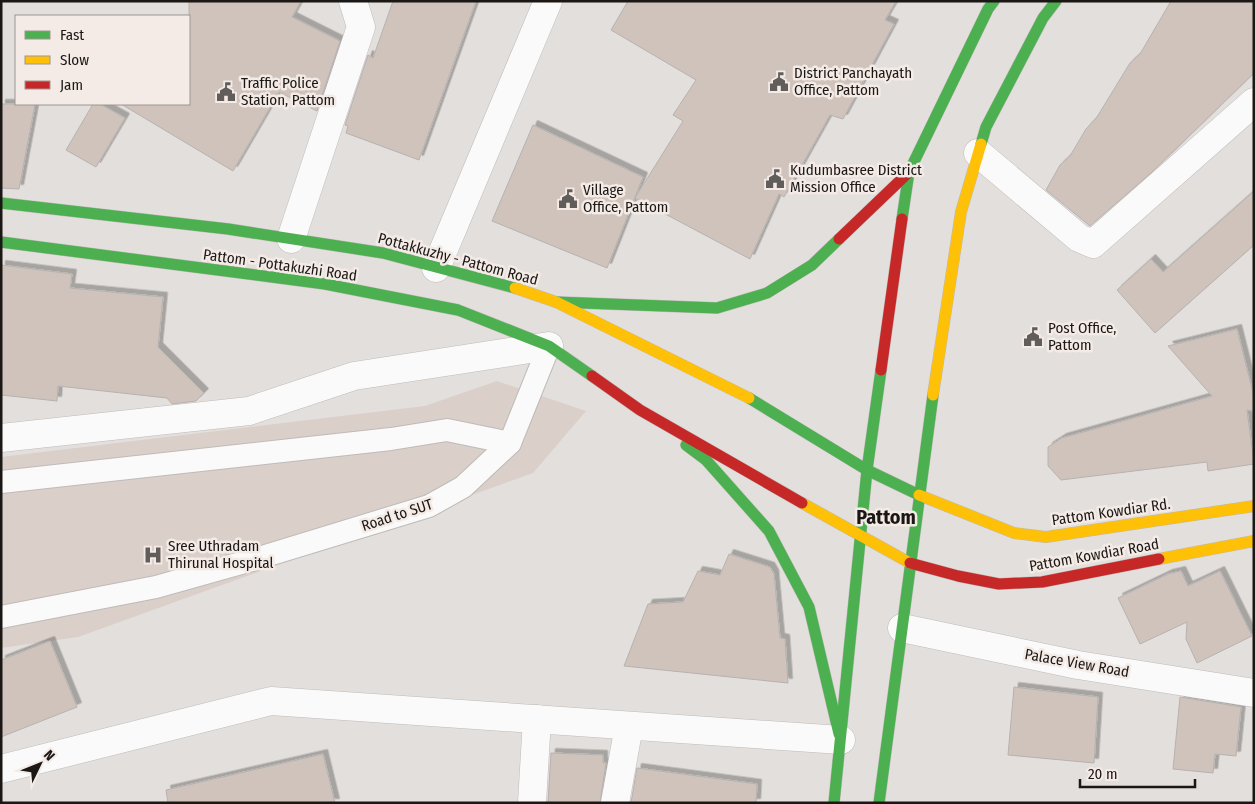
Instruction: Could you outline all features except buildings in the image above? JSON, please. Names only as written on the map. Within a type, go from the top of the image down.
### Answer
[{"type":"main road","points":[[834,803],[867,470],[909,172],[988,9],[994,1]]},
{"type":"main road","points":[[879,803],[918,495],[961,212],[986,127],[1043,18],[1056,1]]},
{"type":"main road","points":[[556,302],[717,308],[767,293],[812,265],[909,172]]},
{"type":"main road","name":"Pottakkuzhy - Pattom Road","points":[[1,203],[228,229],[384,253],[521,290],[556,302],[743,394],[867,470]]},
{"type":"main road","name":"Pattom - Pottakuzhi Road","points":[[1,242],[325,284],[458,310],[548,346],[640,410]]},
{"type":"main road","points":[[640,410],[706,460],[769,531],[809,607],[841,740]]},
{"type":"main road","name":"Pattom Kowdiar Road","points":[[640,410],[861,537],[910,563],[958,576],[999,584],[1042,582],[1254,540]]},
{"type":"main road","points":[[867,470],[918,495]]},
{"type":"main road","name":"Pattom Kowdiar Rd.","points":[[918,495],[1014,533],[1046,536],[1254,506]]},
{"type":"street","points":[[291,239],[361,27],[353,1]]},
{"type":"street","points":[[436,268],[548,1]]},
{"type":"street","points":[[978,153],[1079,238],[1093,244],[1254,102]]},
{"type":"street","points":[[1,438],[250,411],[354,376],[548,346]]},
{"type":"street","name":"Palace View Road","points":[[902,628],[1078,665],[1254,693]]},
{"type":"street","points":[[1,769],[271,701],[841,740]]},
{"type":"street","points":[[532,803],[537,719]]},
{"type":"street","points":[[615,803],[628,726]]},
{"type":"lane","points":[[1,482],[391,439],[447,430],[510,443],[548,346]]},
{"type":"lane","name":"Road to SUT","points":[[1,617],[156,587],[429,506],[464,488],[510,443]]},
{"type":"shaded area","name":"Sree Uthradam Thirunal Hospital","points":[[497,381],[586,411],[533,473],[78,637],[1,648],[1,457],[425,406]]},
{"type":"traffic: fast","points":[[902,219],[909,172],[988,9],[994,1]]},
{"type":"traffic: fast","points":[[981,144],[986,127],[1043,18],[1056,1]]},
{"type":"traffic: fast","points":[[1,203],[228,229],[383,253],[515,288]]},
{"type":"traffic: fast","points":[[556,302],[717,308],[767,293],[812,265],[839,239]]},
{"type":"traffic: fast","points":[[1,242],[325,284],[458,310],[549,346],[592,376]]},
{"type":"traffic: fast","points":[[834,803],[867,470],[881,370]]},
{"type":"traffic: fast","points":[[879,803],[933,395]]},
{"type":"traffic: fast","points":[[749,398],[867,470],[919,495]]},
{"type":"traffic: fast","points":[[686,445],[706,460],[769,531],[809,607],[839,734]]},
{"type":"traffic: slow","points":[[933,395],[961,212],[981,144]]},
{"type":"traffic: slow","points":[[515,288],[556,302],[749,398]]},
{"type":"traffic: slow","points":[[919,495],[1014,533],[1046,537],[1254,506]]},
{"type":"traffic: slow","points":[[802,503],[910,563]]},
{"type":"traffic: slow","points":[[1159,559],[1254,541]]},
{"type":"traffic: jam","points":[[839,239],[909,172]]},
{"type":"traffic: jam","points":[[881,370],[902,219]]},
{"type":"traffic: jam","points":[[592,376],[640,410],[802,503]]},
{"type":"traffic: jam","points":[[910,563],[958,576],[999,584],[1042,582],[1159,559]]},
{"type":"place","name":"District Panchayath Office, Pattom","points":[[779,82]]},
{"type":"place","name":"Traffic Police Station, Pattom","points":[[226,92]]},
{"type":"place","name":"Kudumbasree District Mission Office","points":[[775,179]]},
{"type":"place","name":"Village Office, Pattom","points":[[568,199]]},
{"type":"place","name":"Post Office, Pattom","points":[[1033,337]]},
{"type":"place","name":"Sree Uthradam Thirunal Hospital","points":[[153,555]]},
{"type":"district","name":"Pattom","points":[[886,517]]}]
